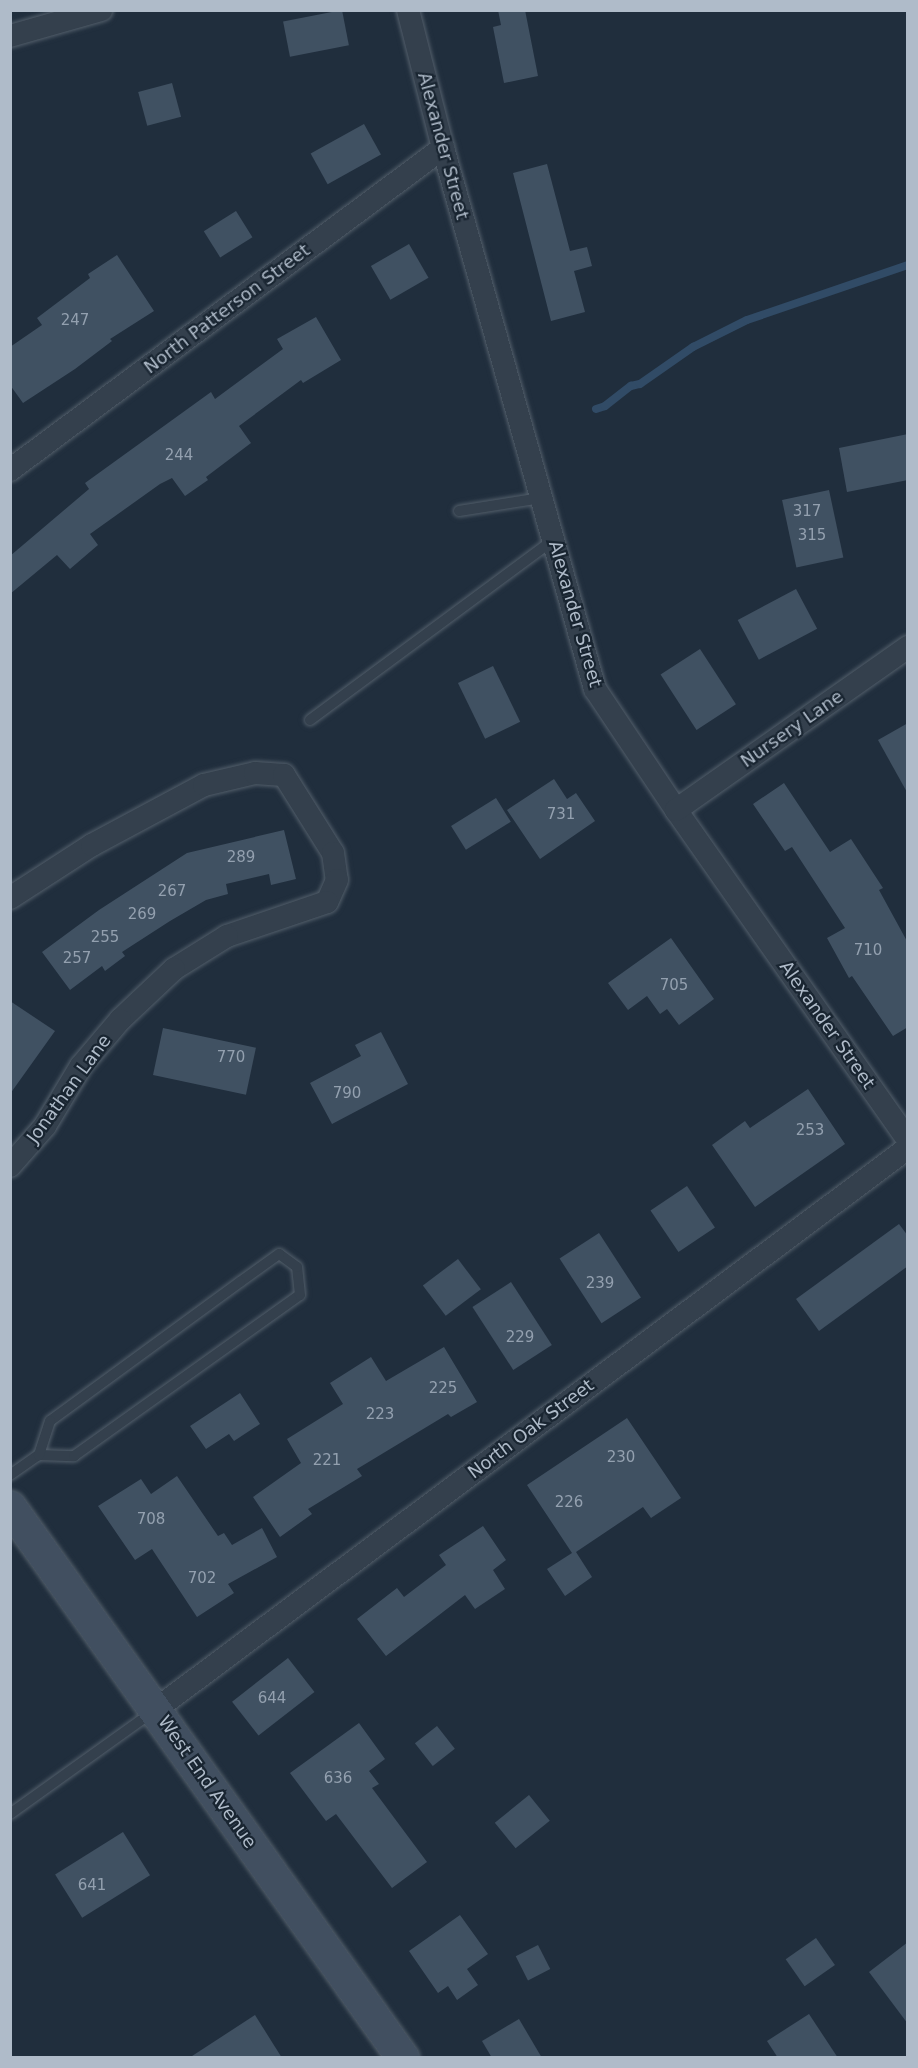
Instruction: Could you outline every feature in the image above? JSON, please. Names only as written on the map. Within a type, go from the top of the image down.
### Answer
[{"type":"main road","name":"West End Avenue","points":[[10,1507],[403,2058]]},
{"type":"street","points":[[10,36],[101,10]]},
{"type":"street","name":"Alexander Street","points":[[408,10],[443,148],[595,689],[676,810],[908,1140]]},
{"type":"street","name":"North Patterson Street","points":[[10,470],[443,148]]},
{"type":"street","name":"Nursery Lane","points":[[676,810],[908,647]]},
{"type":"street","name":"Jonathan Lane","points":[[10,898],[92,845],[204,785],[255,772],[284,775],[333,853],[337,880],[327,902],[227,936],[174,969],[120,1020],[81,1066],[45,1126],[10,1166]]},
{"type":"street","name":"North Oak Street","points":[[155,1710],[908,1148]]},
{"type":"lane","points":[[459,511],[541,498]]},
{"type":"lane","points":[[310,720],[553,540]]},
{"type":"lane","points":[[10,1474],[39,1455],[74,1456],[300,1295],[297,1267],[279,1254],[240,1282],[50,1421],[39,1455]]},
{"type":"lane","points":[[10,1814],[155,1710]]},
{"type":"building","points":[[342,10],[349,45],[290,57],[283,21]]},
{"type":"building","points":[[498,10],[525,10],[538,76],[504,83],[493,27],[501,25]]},
{"type":"building","points":[[172,83],[181,117],[147,126],[138,92]]},
{"type":"building","points":[[364,124],[381,155],[328,184],[311,154]]},
{"type":"building","points":[[547,164],[570,251],[587,247],[592,266],[574,271],[585,312],[551,321],[513,173]]},
{"type":"building","points":[[236,211],[252,237],[220,257],[204,231]]},
{"type":"building","points":[[409,244],[428,278],[390,300],[371,266]]},
{"type":"building","points":[[117,255],[154,311],[110,339],[112,341],[75,369],[23,403],[10,385],[10,347],[42,325],[37,318],[90,278],[88,274]]},
{"type":"building","points":[[316,317],[341,360],[303,383],[301,380],[239,426],[251,443],[206,477],[208,480],[185,496],[172,478],[160,484],[90,534],[98,545],[70,569],[57,555],[10,594],[10,556],[89,489],[85,483],[211,392],[215,399],[283,349],[277,339]]},
{"type":"building","points":[[908,434],[908,480],[847,492],[839,448]]},
{"type":"building","points":[[829,490],[843,557],[796,567],[782,500]]},
{"type":"building","points":[[796,589],[817,629],[759,660],[738,620]]},
{"type":"building","points":[[700,649],[736,704],[697,730],[661,675]]},
{"type":"building","points":[[493,666],[520,722],[485,739],[458,683]]},
{"type":"building","points":[[908,723],[908,794],[878,740]]},
{"type":"building","points":[[554,779],[567,799],[576,793],[595,821],[540,859],[507,810]]},
{"type":"building","points":[[784,783],[830,852],[851,839],[883,888],[879,890],[908,943],[908,1027],[893,1036],[852,976],[849,978],[827,938],[845,928],[792,847],[785,851],[753,804]]},
{"type":"building","points":[[496,798],[511,822],[466,850],[451,826]]},
{"type":"building","points":[[284,830],[296,879],[271,885],[269,874],[226,884],[228,894],[206,900],[170,921],[122,952],[125,956],[105,971],[102,966],[70,990],[42,952],[99,910],[187,853]]},
{"type":"building","points":[[671,938],[714,999],[679,1025],[667,1009],[660,1014],[647,996],[628,1010],[608,983]]},
{"type":"building","points":[[10,1001],[55,1031],[10,1094]]},
{"type":"building","points":[[163,1028],[256,1048],[246,1095],[153,1075]]},
{"type":"building","points":[[381,1032],[408,1084],[332,1124],[310,1083],[361,1056],[355,1045]]},
{"type":"building","points":[[808,1089],[845,1144],[755,1207],[712,1145],[745,1121],[750,1128]]},
{"type":"building","points":[[687,1186],[715,1227],[678,1252],[651,1211]]},
{"type":"building","points":[[899,1224],[908,1236],[908,1266],[819,1331],[796,1299]]},
{"type":"building","points":[[599,1233],[641,1298],[602,1323],[560,1259]]},
{"type":"building","points":[[458,1259],[481,1289],[446,1316],[423,1285]]},
{"type":"building","points":[[511,1282],[552,1345],[513,1370],[472,1307]]},
{"type":"building","points":[[444,1347],[477,1402],[451,1417],[448,1414],[357,1469],[362,1476],[308,1509],[312,1514],[280,1537],[253,1497],[301,1463],[287,1439],[343,1404],[330,1383],[371,1357],[386,1381]]},
{"type":"building","points":[[240,1393],[260,1424],[234,1441],[229,1434],[206,1449],[190,1426]]},
{"type":"building","points":[[627,1418],[681,1498],[651,1518],[643,1507],[576,1552],[592,1577],[565,1596],[547,1569],[572,1553],[527,1485]]},
{"type":"building","points":[[177,1476],[218,1536],[224,1533],[232,1545],[262,1528],[277,1557],[228,1584],[234,1593],[197,1617],[152,1549],[135,1560],[98,1506],[141,1479],[151,1494]]},
{"type":"building","points":[[483,1526],[506,1560],[493,1570],[505,1589],[475,1609],[465,1595],[386,1656],[357,1619],[397,1588],[404,1597],[446,1565],[439,1555]]},
{"type":"building","points":[[288,1658],[314,1692],[259,1736],[232,1702]]},
{"type":"building","points":[[359,1723],[385,1759],[369,1771],[379,1784],[372,1788],[427,1862],[392,1888],[336,1814],[326,1821],[290,1773]]},
{"type":"building","points":[[437,1726],[455,1749],[433,1766],[415,1743]]},
{"type":"building","points":[[529,1795],[550,1821],[516,1848],[495,1823]]},
{"type":"building","points":[[123,1832],[150,1875],[82,1918],[55,1874]]},
{"type":"building","points":[[460,1915],[488,1954],[467,1969],[478,1985],[457,2000],[448,1986],[438,1993],[409,1951]]},
{"type":"building","points":[[816,1938],[835,1965],[805,1986],[786,1959]]},
{"type":"building","points":[[908,1942],[908,2024],[869,1972]]},
{"type":"building","points":[[538,1945],[550,1969],[528,1980],[516,1956]]},
{"type":"building","points":[[809,2014],[838,2058],[778,2058],[767,2041]]},
{"type":"building","points":[[255,2015],[282,2058],[189,2058]]},
{"type":"building","points":[[519,2019],[542,2058],[492,2058],[482,2041]]},
{"type":"waterway","points":[[596,409],[605,406],[631,386],[640,384],[693,347],[747,320],[908,265]]}]
